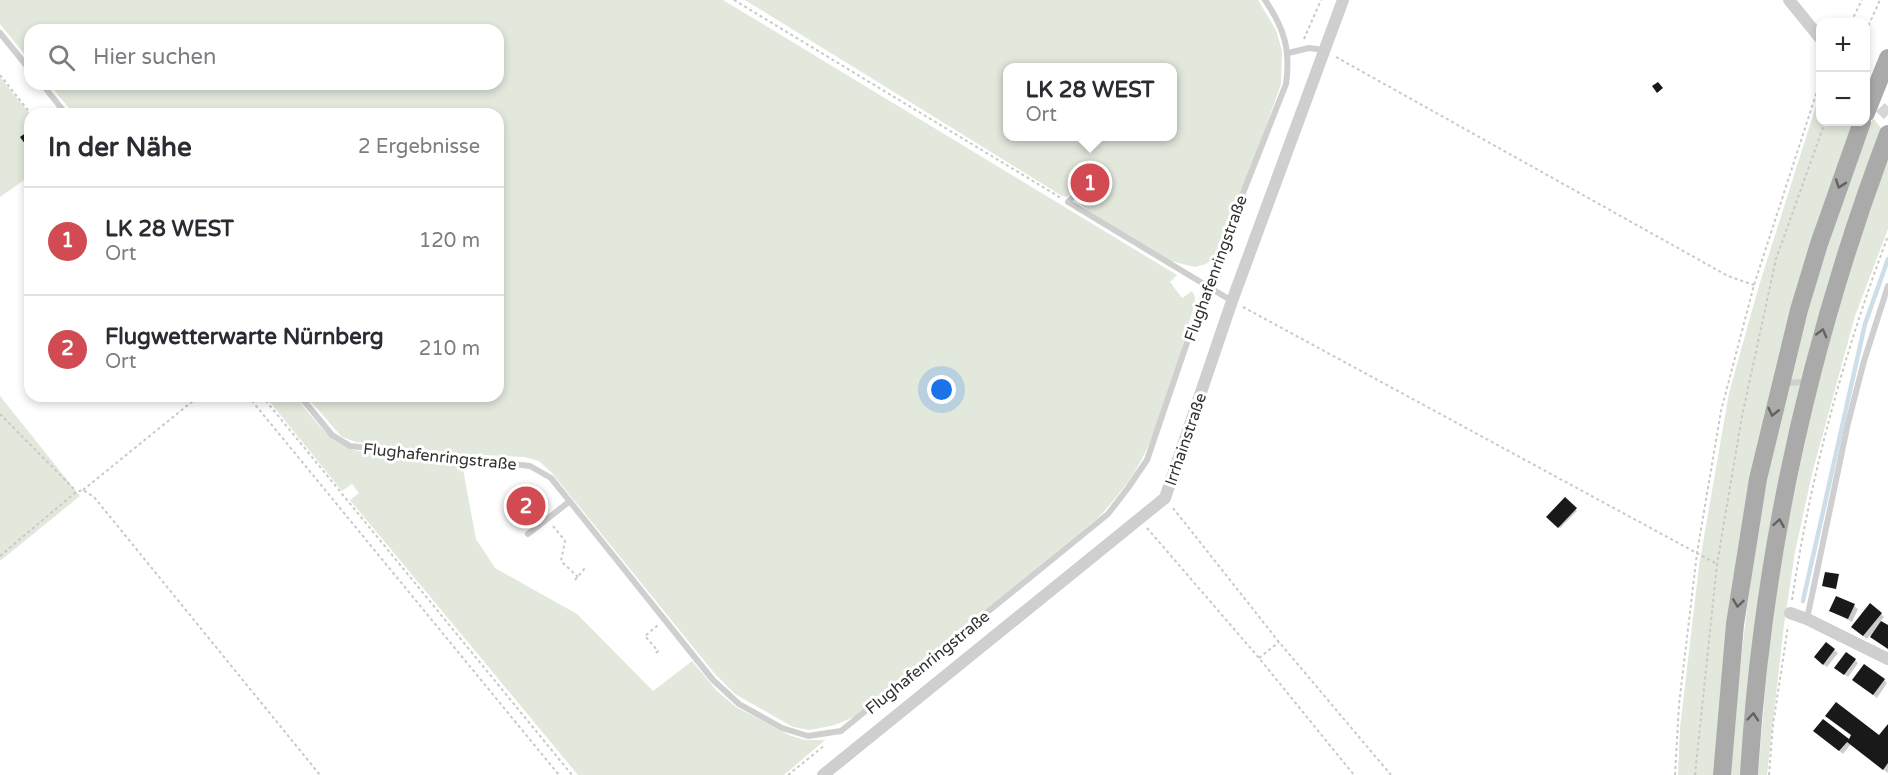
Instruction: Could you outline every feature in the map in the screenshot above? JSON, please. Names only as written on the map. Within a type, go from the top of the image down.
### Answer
[{"type":"main road","points":[[1870,101],[1887,60]]},
{"type":"main road","points":[[1722,775],[1735,624],[1758,478],[1799,310],[1819,244],[1860,126]]},
{"type":"main road","points":[[1749,775],[1760,648],[1790,463],[1831,300],[1888,134]]},
{"type":"street","name":"Irrhainstraße","points":[[823,775],[1165,498],[1232,301],[1342,0]]},
{"type":"street","points":[[1789,0],[1816,32]]},
{"type":"street","points":[[1790,613],[1888,659]]},
{"type":"lane","name":"Flughafenringstraße","points":[[305,402],[332,435],[350,446],[530,466],[551,478],[713,680],[739,704],[782,728],[808,736],[841,731],[1108,514],[1147,460],[1206,287],[1287,84],[1288,53],[1284,34],[1265,0]]},
{"type":"lane","points":[[0,33],[24,62]]},
{"type":"lane","points":[[1288,53],[1309,48],[1324,51]]},
{"type":"lane","points":[[47,90],[61,108]]},
{"type":"lane","points":[[1084,176],[1080,180],[1082,187],[1068,202],[1232,301]]},
{"type":"lane","points":[[1807,619],[1848,423],[1864,361],[1888,286]]},
{"type":"lane","points":[[1788,383],[1802,382]]},
{"type":"lane","points":[[528,534],[570,501]]},
{"type":"path","points":[[734,0],[1068,202]]},
{"type":"path","points":[[1299,51],[1321,0]]},
{"type":"path","points":[[1853,18],[1862,0]]},
{"type":"path","points":[[1870,22],[1880,0]]},
{"type":"path","points":[[1324,51],[1728,276],[1754,285]]},
{"type":"path","points":[[0,75],[26,108]]},
{"type":"path","points":[[1675,775],[1679,705],[1697,553],[1721,411],[1754,285],[1816,97]]},
{"type":"path","points":[[1695,775],[1718,564],[1742,416],[1776,258],[1824,126]]},
{"type":"path","points":[[1769,775],[1773,725],[1802,529],[1817,462],[1858,317],[1888,236]]},
{"type":"path","points":[[1232,301],[1718,564]]},
{"type":"path","points":[[0,556],[76,492],[83,490],[192,402]]},
{"type":"path","points":[[253,402],[559,775]]},
{"type":"path","points":[[267,402],[572,775]]},
{"type":"path","points":[[0,414],[76,492]]},
{"type":"path","points":[[83,490],[94,497],[320,775]]},
{"type":"path","points":[[1165,498],[1279,642],[1391,775]]},
{"type":"path","points":[[547,519],[565,541],[561,561],[578,577]]},
{"type":"path","points":[[1139,519],[1259,658],[1354,775]]},
{"type":"path","points":[[575,580],[585,568]]},
{"type":"path","points":[[656,653],[658,651],[645,636],[664,620]]},
{"type":"path","points":[[1259,658],[1279,642]]},
{"type":"path","points":[[788,775],[841,731]]},
{"type":"shaded area","points":[[0,0],[723,0],[1177,275],[1170,282],[1182,298],[1192,291],[1195,302],[1154,433],[1134,473],[1099,517],[856,716],[835,725],[810,730],[793,727],[735,694],[715,674],[552,473],[539,461],[524,457],[443,453],[356,442],[342,437],[311,402],[504,402],[504,108],[69,108],[54,90],[504,90],[504,24],[24,24],[24,54],[0,24]]},
{"type":"shaded area","points":[[745,0],[1258,0],[1276,30],[1282,51],[1281,84],[1237,208],[1214,257],[1206,264],[1195,267],[1170,261],[1088,211],[1076,200],[1086,187],[1090,189],[1095,185],[1084,172],[1075,181],[1078,185],[1067,197]]},
{"type":"shaded area","points":[[0,77],[25,108],[24,180],[0,197]]},
{"type":"shaded area","points":[[1816,106],[1816,126],[1853,127],[1802,275],[1714,775],[1678,775],[1680,728],[1699,566],[1729,393],[1758,289]]},
{"type":"shaded area","points":[[1873,118],[1882,129],[1834,268],[1742,775],[1730,775],[1748,603],[1772,452],[1809,307],[1839,212]]},
{"type":"shaded area","points":[[1888,159],[1888,229],[1855,316],[1812,474],[1795,552],[1784,625],[1767,775],[1758,775],[1770,633],[1786,533],[1817,383],[1854,254]]},
{"type":"shaded area","points":[[0,396],[80,496],[0,561]]},
{"type":"shaded area","points":[[270,402],[300,402],[330,436],[358,451],[462,464],[476,539],[495,568],[577,614],[653,691],[692,661],[717,691],[736,707],[791,736],[806,740],[825,740],[784,775],[578,775],[350,500],[359,493],[352,484],[342,491]]},
{"type":"building","points":[[1658,82],[1663,88],[1657,93],[1652,86]]},
{"type":"building","points":[[1091,178],[1095,185],[1090,189],[1085,182]]},
{"type":"building","points":[[530,489],[540,491],[544,500],[539,509],[528,510],[525,513],[530,519],[524,523],[506,501],[520,490],[523,494]]},
{"type":"building","points":[[1565,497],[1577,508],[1558,528],[1546,517]]},
{"type":"building","points":[[1825,572],[1839,574],[1836,589],[1822,586]]},
{"type":"building","points":[[1836,596],[1855,604],[1848,619],[1829,611]]},
{"type":"building","points":[[1870,603],[1882,613],[1863,636],[1851,627]]},
{"type":"building","points":[[1881,621],[1888,625],[1888,649],[1870,637]]},
{"type":"building","points":[[1826,642],[1835,649],[1823,665],[1814,657]]},
{"type":"building","points":[[1846,652],[1856,659],[1844,675],[1834,668]]},
{"type":"building","points":[[1864,664],[1885,679],[1873,695],[1852,680]]},
{"type":"building","points":[[1836,702],[1879,735],[1888,724],[1888,763],[1883,770],[1847,742],[1839,751],[1813,731],[1823,719],[1849,739],[1851,735],[1825,716]]},
{"type":"waterway","points":[[1803,601],[1865,324],[1888,259]]},
{"type":"tunnel","points":[[1870,96],[1888,115]]},
{"type":"place","name":"LK 28 WEST","points":[[1090,183]]},
{"type":"place","name":"Flugwetterwarte Nürnberg","points":[[526,506]]}]
